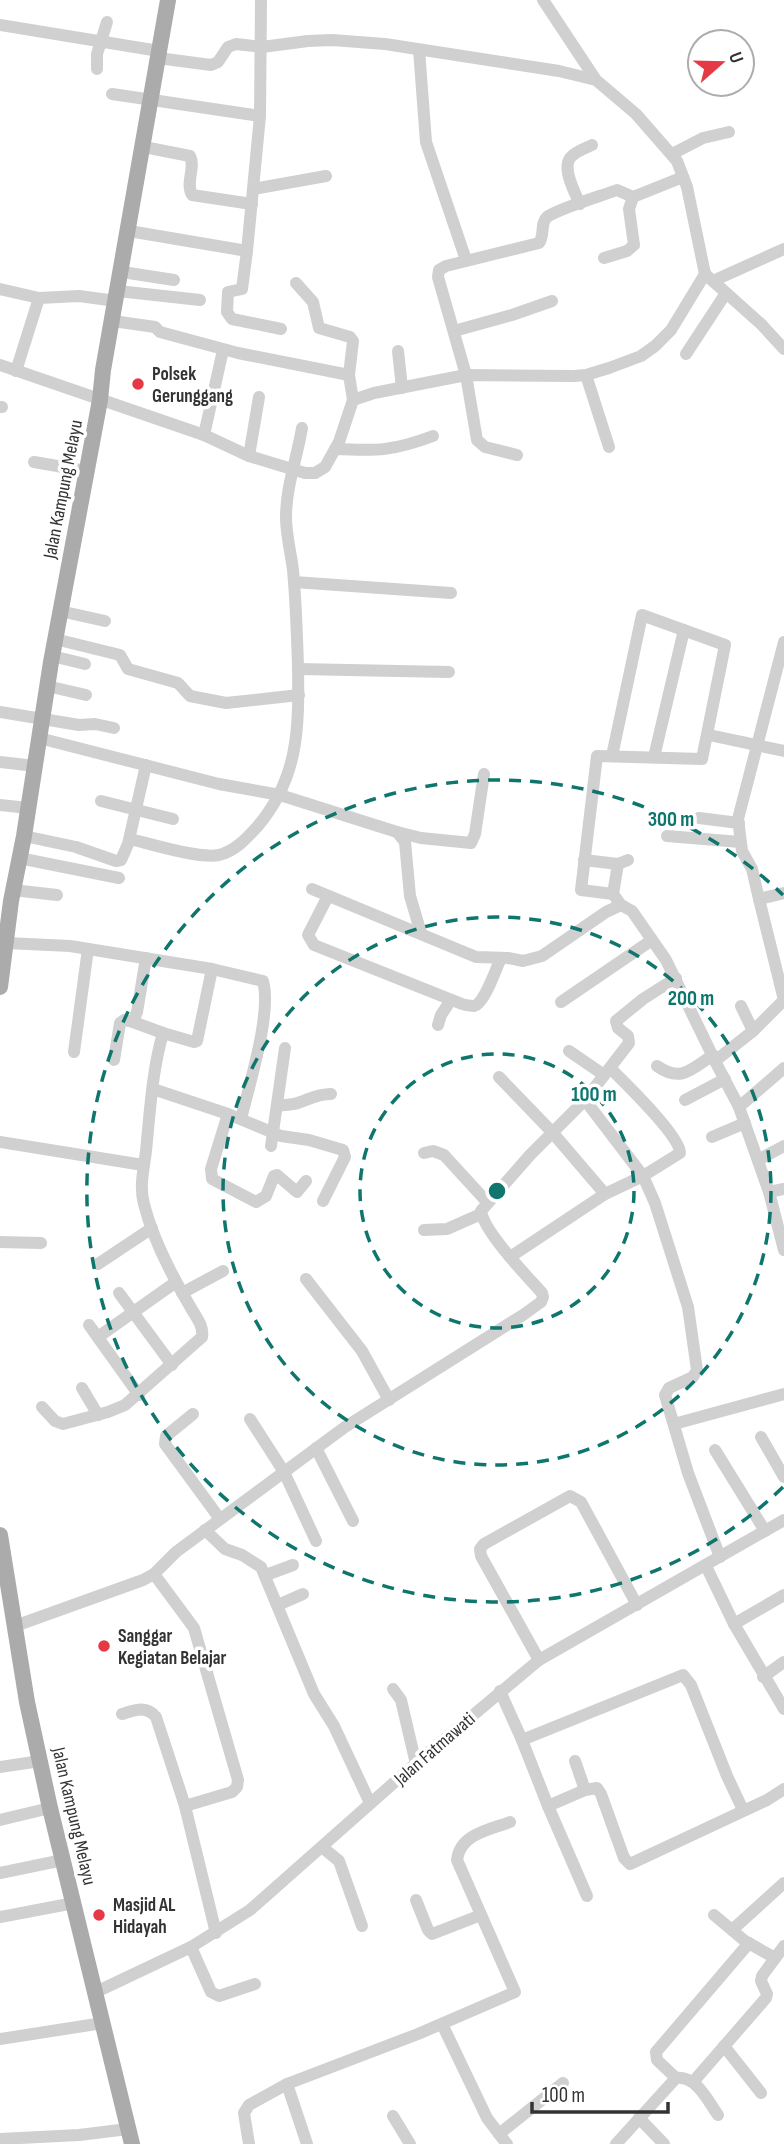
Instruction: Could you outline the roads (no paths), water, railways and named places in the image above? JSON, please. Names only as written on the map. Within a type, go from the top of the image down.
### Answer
[{"type":"main road","name":"Jalan Kampung Melayu","points":[[0,987],[6,943],[4,920],[24,836],[52,656],[100,400],[168,0]]},
{"type":"main road","name":"Jalan Kampung Melayu","points":[[0,1535],[27,1702],[130,2136]]},
{"type":"street","points":[[261,0],[260,116],[247,251],[242,289],[228,292],[226,312],[232,318],[281,329]]},
{"type":"street","points":[[543,0],[596,80],[636,114],[672,154],[684,177],[709,277],[761,324],[784,349]]},
{"type":"street","points":[[97,69],[97,54],[107,22]]},
{"type":"street","points":[[0,25],[102,41],[211,65],[218,62],[228,47],[236,44],[262,47],[332,40],[559,71],[596,80]]},
{"type":"street","points":[[419,50],[426,142],[466,260]]},
{"type":"street","points":[[112,94],[260,116]]},
{"type":"street","points":[[672,154],[703,138],[729,132]]},
{"type":"street","points":[[580,204],[569,174],[568,160],[572,155],[592,145]]},
{"type":"street","points":[[144,146],[190,156],[193,163],[189,189],[192,195],[252,204]]},
{"type":"street","points":[[253,189],[326,176]]},
{"type":"street","points":[[517,455],[485,447],[477,440],[466,375],[438,273],[441,267],[539,243],[547,217],[617,190],[632,197],[684,177]]},
{"type":"street","points":[[604,258],[632,249],[635,241],[629,209],[632,197]]},
{"type":"street","points":[[129,231],[247,251]]},
{"type":"street","points":[[353,400],[466,375],[586,375],[640,356],[655,346],[671,330],[709,277],[784,249]]},
{"type":"street","points":[[122,272],[174,280]]},
{"type":"street","points":[[0,365],[204,435],[249,456],[292,471],[315,473],[325,467],[335,449],[353,400],[349,375],[353,341],[350,337],[319,328],[313,302],[296,283]]},
{"type":"street","points":[[0,289],[38,298],[117,296],[200,300]]},
{"type":"street","points":[[686,354],[726,293]]},
{"type":"street","points":[[16,372],[38,298]]},
{"type":"street","points":[[454,331],[551,301]]},
{"type":"street","points":[[113,321],[155,327],[160,332],[223,350],[349,375]]},
{"type":"street","points":[[204,435],[223,350]]},
{"type":"street","points":[[398,351],[402,388]]},
{"type":"street","points":[[586,375],[609,447]]},
{"type":"street","points":[[249,456],[259,397]]},
{"type":"street","points":[[130,839],[203,855],[218,855],[246,840],[269,814],[280,795],[294,753],[300,715],[294,582],[285,518],[302,428]]},
{"type":"street","points":[[335,449],[382,451],[433,436]]},
{"type":"street","points":[[34,462],[86,471]]},
{"type":"street","points":[[294,582],[451,593]]},
{"type":"street","points":[[60,611],[105,621]]},
{"type":"street","points":[[612,756],[642,615],[725,645],[702,759],[597,756],[581,890],[617,900],[632,911],[676,978],[739,1107],[781,1223],[784,1250]]},
{"type":"street","points":[[654,757],[684,630]]},
{"type":"street","points":[[55,639],[120,655],[128,669],[178,684],[190,696],[226,703],[299,695]]},
{"type":"street","points":[[657,1066],[666,1073],[683,1074],[714,1058],[754,1031],[784,1000],[752,869],[740,842],[738,823],[784,642]]},
{"type":"street","points":[[52,656],[85,664]]},
{"type":"street","points":[[298,669],[450,672]]},
{"type":"street","points":[[47,686],[86,695]]},
{"type":"street","points":[[0,712],[114,728]]},
{"type":"street","points":[[709,735],[784,751]]},
{"type":"street","points":[[39,738],[219,784],[280,795],[405,837],[471,843],[475,834],[484,774]]},
{"type":"street","points":[[0,761],[35,766]]},
{"type":"street","points":[[24,836],[76,847],[116,860],[123,858],[130,839],[146,765]]},
{"type":"street","points":[[102,802],[173,819]]},
{"type":"street","points":[[0,805],[28,808]]},
{"type":"street","points":[[699,818],[738,823]]},
{"type":"street","points":[[667,836],[740,842]]},
{"type":"street","points":[[405,837],[410,896],[421,933]]},
{"type":"street","points":[[19,858],[119,878]]},
{"type":"street","points":[[312,889],[476,957],[535,960],[606,912],[617,900],[623,862],[584,860]]},
{"type":"street","points":[[13,890],[57,895]]},
{"type":"street","points":[[759,900],[784,893]]},
{"type":"street","points":[[328,896],[308,935],[313,945],[462,1004],[475,1006],[484,996],[500,958]]},
{"type":"street","points":[[561,1002],[652,940]]},
{"type":"street","points":[[6,943],[89,949],[259,978],[265,986],[262,1023],[241,1119]]},
{"type":"street","points":[[74,1052],[89,949]]},
{"type":"street","points":[[132,1022],[146,958]]},
{"type":"street","points":[[114,1059],[120,1023],[124,1020],[194,1042],[198,1040],[212,969]]},
{"type":"street","points":[[424,1230],[447,1229],[484,1208],[552,1132],[585,1100],[607,1072],[629,1039],[618,1028],[616,1021],[643,999],[676,978]]},
{"type":"street","points":[[438,1025],[451,1000]]},
{"type":"street","points":[[741,1006],[754,1031]]},
{"type":"street","points":[[42,1407],[58,1423],[74,1422],[117,1409],[139,1395],[202,1337],[203,1331],[179,1288],[143,1203],[143,1165],[163,1033]]},
{"type":"street","points":[[271,1146],[285,1048]]},
{"type":"street","points":[[510,1257],[605,1194],[678,1156],[680,1149],[634,1091],[569,1051]]},
{"type":"street","points":[[739,1107],[784,1068]]},
{"type":"street","points":[[499,1077],[552,1132],[605,1194]]},
{"type":"street","points":[[685,1100],[725,1079]]},
{"type":"street","points":[[153,1088],[272,1132],[345,1152],[323,1201]]},
{"type":"street","points":[[277,1105],[297,1105],[315,1096],[331,1094]]},
{"type":"street","points":[[585,1100],[643,1176],[655,1203],[688,1307],[697,1372],[694,1377],[665,1392],[688,1473],[720,1556]]},
{"type":"street","points":[[228,1114],[211,1169],[212,1179],[256,1202],[266,1196],[274,1176],[277,1175],[297,1192],[306,1181]]},
{"type":"street","points":[[712,1137],[745,1123]]},
{"type":"street","points":[[0,1142],[143,1165]]},
{"type":"street","points":[[758,1160],[784,1146]]},
{"type":"street","points":[[15,1626],[154,1574],[176,1552],[316,1448],[541,1302],[541,1293],[510,1257],[484,1208],[444,1155],[433,1151],[424,1153]]},
{"type":"street","points":[[769,1192],[784,1189]]},
{"type":"street","points":[[97,1264],[152,1228]]},
{"type":"street","points":[[0,1241],[41,1243]]},
{"type":"street","points":[[98,1337],[133,1312],[179,1288],[223,1271]]},
{"type":"street","points":[[306,1279],[362,1351],[389,1399]]},
{"type":"street","points":[[119,1293],[172,1365]]},
{"type":"street","points":[[89,1325],[139,1395]]},
{"type":"street","points":[[82,1388],[98,1415]]},
{"type":"street","points":[[674,1424],[784,1394]]},
{"type":"street","points":[[193,1414],[166,1436],[165,1444],[220,1519]]},
{"type":"street","points":[[250,1419],[284,1472],[316,1541]]},
{"type":"street","points":[[761,1437],[784,1477]]},
{"type":"street","points":[[316,1448],[353,1521]]},
{"type":"street","points":[[715,1450],[765,1531]]},
{"type":"street","points":[[539,1660],[481,1556],[480,1549],[484,1544],[570,1496],[576,1497],[637,1605]]},
{"type":"street","name":"Jalan Fatmawati","points":[[96,1992],[191,1947],[250,1910],[500,1690],[539,1660],[784,1520]]},
{"type":"street","points":[[205,1530],[225,1549],[250,1559],[261,1567],[314,1694],[334,1726],[370,1803]]},
{"type":"street","points":[[265,1575],[293,1565]]},
{"type":"street","points":[[706,1566],[734,1624],[784,1709]]},
{"type":"street","points":[[154,1574],[194,1628],[238,1780],[237,1787],[232,1792],[185,1806]]},
{"type":"street","points":[[278,1605],[303,1594]]},
{"type":"street","points":[[734,1624],[784,1595]]},
{"type":"street","points":[[763,1676],[784,1662]]},
{"type":"street","points":[[522,1740],[683,1675],[691,1685],[743,1810]]},
{"type":"street","points":[[393,1689],[401,1700],[416,1764]]},
{"type":"street","points":[[500,1690],[587,1896]]},
{"type":"street","points":[[122,1714],[139,1708],[151,1711],[156,1717],[185,1806],[216,1933]]},
{"type":"street","points":[[0,1766],[40,1760]]},
{"type":"street","points":[[575,1761],[584,1790]]},
{"type":"street","points":[[548,1806],[584,1790],[597,1788],[624,1858],[631,1864],[784,1789]]},
{"type":"street","points":[[0,1820],[50,1808]]},
{"type":"street","points":[[249,2144],[244,2113],[246,2107],[287,2084],[442,2024],[515,1992],[457,1860],[458,1850],[469,1838],[510,1822]]},
{"type":"street","points":[[322,1847],[339,1861],[362,1926]]},
{"type":"street","points":[[0,1873],[63,1860]]},
{"type":"street","points":[[732,1930],[784,1882]]},
{"type":"street","points":[[416,1900],[432,1934],[481,1915]]},
{"type":"street","points":[[0,1917],[74,1903]]},
{"type":"street","points":[[693,2082],[766,1998],[762,1976],[781,1951],[749,1943],[713,1914]]},
{"type":"street","points":[[676,2078],[657,2060],[656,2052],[749,1943]]},
{"type":"street","points":[[191,1947],[211,1992],[219,1996],[255,1984]]},
{"type":"street","points":[[0,2039],[103,2023]]},
{"type":"street","points":[[442,2024],[486,2118],[503,2139],[563,2083]]},
{"type":"street","points":[[724,2046],[761,2093]]},
{"type":"street","points":[[616,2144],[676,2078],[682,2077],[693,2082],[718,2115]]},
{"type":"street","points":[[287,2084],[307,2144]]},
{"type":"street","points":[[393,2116],[410,2144]]},
{"type":"street","points":[[639,2118],[664,2144]]},
{"type":"street","points":[[0,2139],[79,2135],[130,2136]]},
{"type":"place","name":"Polsek Gerunggang","points":[[138,384]]},
{"type":"place","name":"Sanggar Kegiatan Belajar","points":[[104,1646]]},
{"type":"place","name":"Masjid AL Hidayah","points":[[99,1915]]}]
